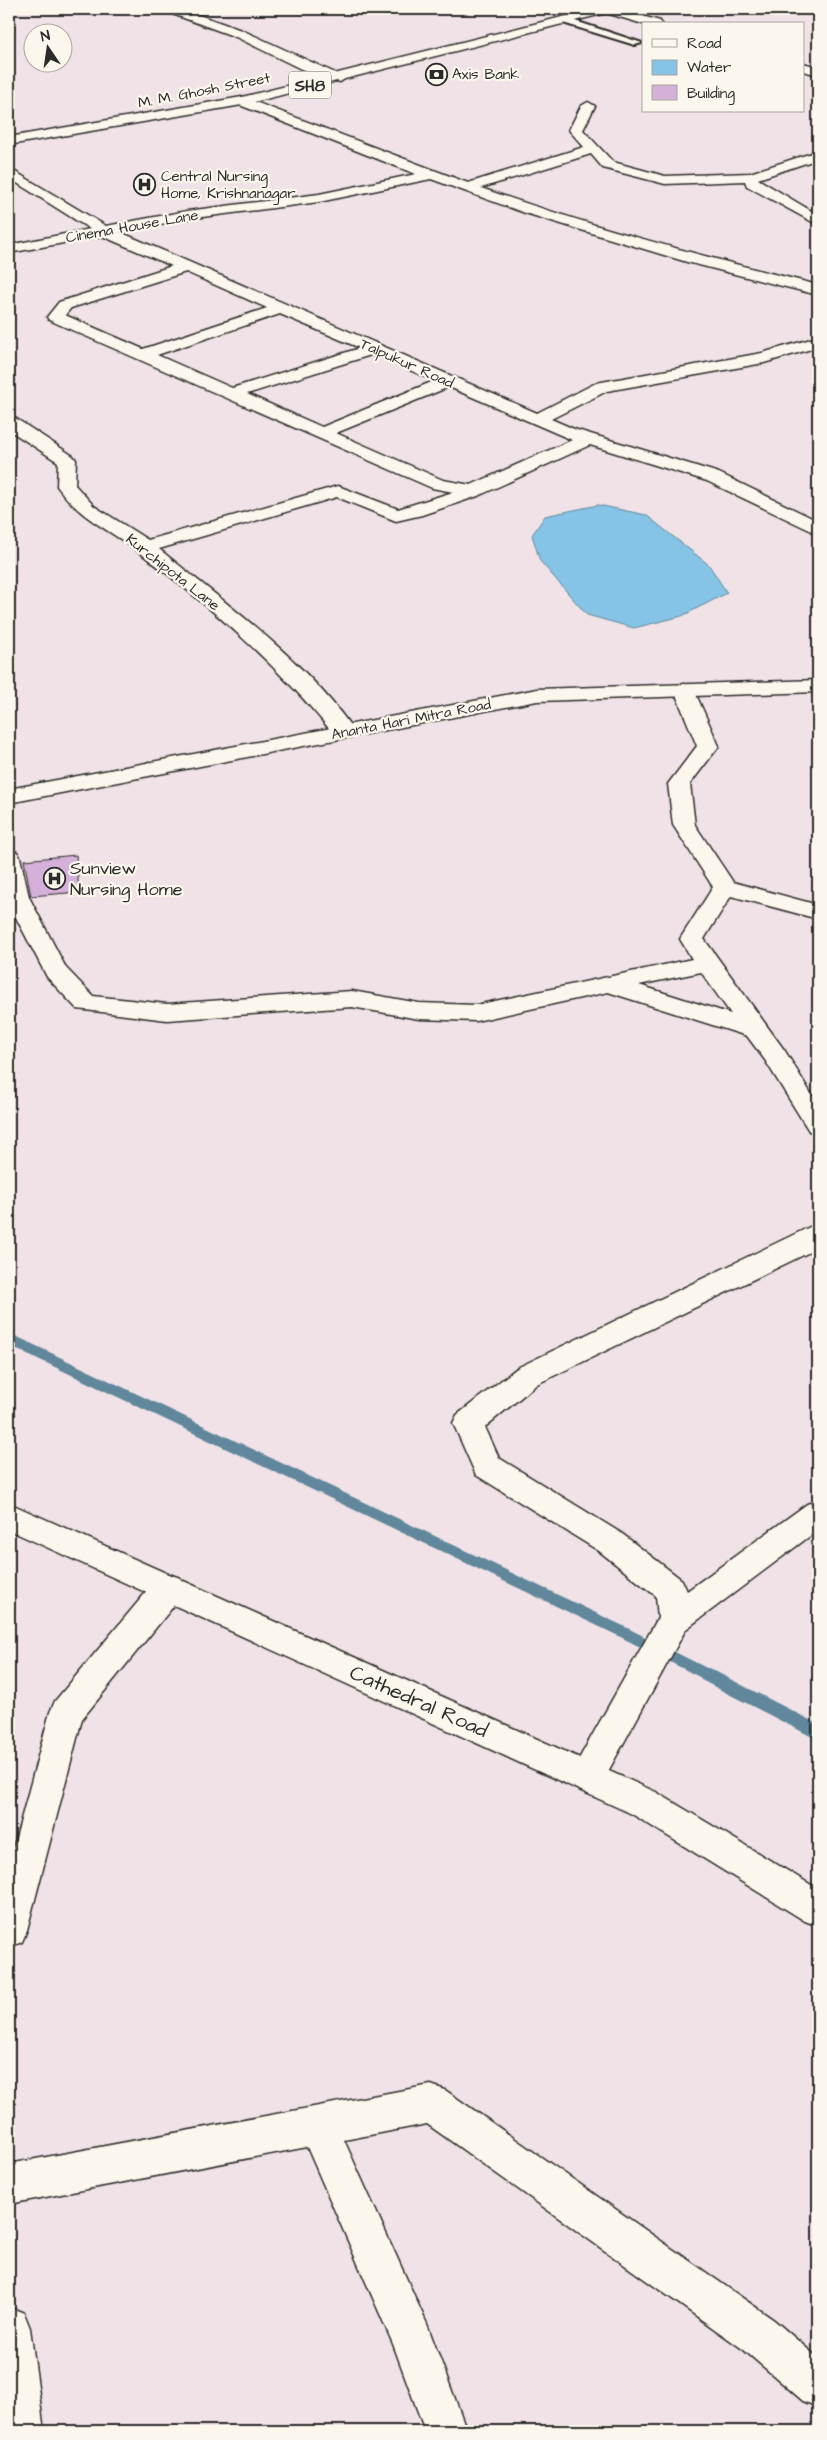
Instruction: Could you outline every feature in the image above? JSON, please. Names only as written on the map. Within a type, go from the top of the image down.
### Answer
[{"type":"street","points":[[172,9],[240,34],[306,66],[340,78]]},
{"type":"street","points":[[606,9],[649,22]]},
{"type":"street","name":"M. M. Ghosh Street","points":[[9,141],[242,101],[566,21],[606,9]]},
{"type":"street","points":[[804,67],[818,71]]},
{"type":"street","points":[[242,101],[432,175],[530,210],[692,259],[818,290]]},
{"type":"street","points":[[588,106],[576,130],[608,165],[665,180],[751,177],[818,155]]},
{"type":"street","points":[[469,187],[594,149]]},
{"type":"street","name":"Talpukur Road","points":[[9,172],[104,231],[537,420],[588,439],[713,477],[818,528]]},
{"type":"street","name":"Cinema House Lane","points":[[9,249],[187,215],[319,198],[432,175]]},
{"type":"street","points":[[751,177],[752,182],[818,221]]},
{"type":"street","points":[[186,267],[65,305],[55,317],[438,484],[473,491]]},
{"type":"street","points":[[142,355],[281,308]]},
{"type":"street","points":[[537,420],[602,387],[764,358],[818,342]]},
{"type":"street","points":[[230,394],[374,349]]},
{"type":"street","points":[[322,434],[449,382]]},
{"type":"street","name":"Kurchipota Lane","points":[[9,422],[68,460],[66,486],[86,510],[145,547],[261,642],[310,691],[344,732]]},
{"type":"street","points":[[145,547],[338,491],[396,515],[422,510],[473,491],[588,439]]},
{"type":"street","name":"Ananta Hari Mitra Road","points":[[9,796],[537,696],[818,686]]},
{"type":"street","points":[[684,690],[708,746],[679,784],[684,825],[725,887],[818,912]]},
{"type":"street","points":[[9,857],[17,898],[56,972],[86,1003],[167,1012],[352,999],[419,1011],[476,1013],[707,963]]},
{"type":"street","points":[[725,887],[692,939],[707,963],[776,1057],[793,1088],[818,1125]]},
{"type":"street","points":[[610,984],[756,1030]]},
{"type":"street","points":[[674,1619],[671,1590],[610,1542],[487,1466],[468,1423],[527,1376],[813,1239],[818,1233]]},
{"type":"street","points":[[587,1777],[674,1619],[818,1513]]},
{"type":"street","name":"Cathedral Road","points":[[9,1516],[644,1803],[818,1910]]},
{"type":"street","points":[[9,1930],[66,1712],[169,1588]]},
{"type":"street","points":[[9,2184],[432,2104],[758,2335],[818,2386]]},
{"type":"street","points":[[317,2125],[412,2339],[446,2431]]},
{"type":"street","points":[[9,2328],[23,2431]]},
{"type":"lane","points":[[566,21],[640,42],[641,53]]},
{"type":"water","points":[[598,505],[646,515],[709,565],[727,593],[682,616],[634,628],[587,615],[540,561],[532,535],[545,516]]},
{"type":"building","points":[[76,855],[79,892],[31,896],[24,860]]},
{"type":"waterway","points":[[9,1339],[621,1631],[710,1676]]},
{"type":"waterway","points":[[707,1675],[818,1732]]},
{"type":"place","name":"Axis Bank","points":[[436,74]]},
{"type":"place","name":"Central Nursing Home, Krishnanagar","points":[[145,185]]},
{"type":"place","name":"Sunview Nursing Home","points":[[54,878]]}]
